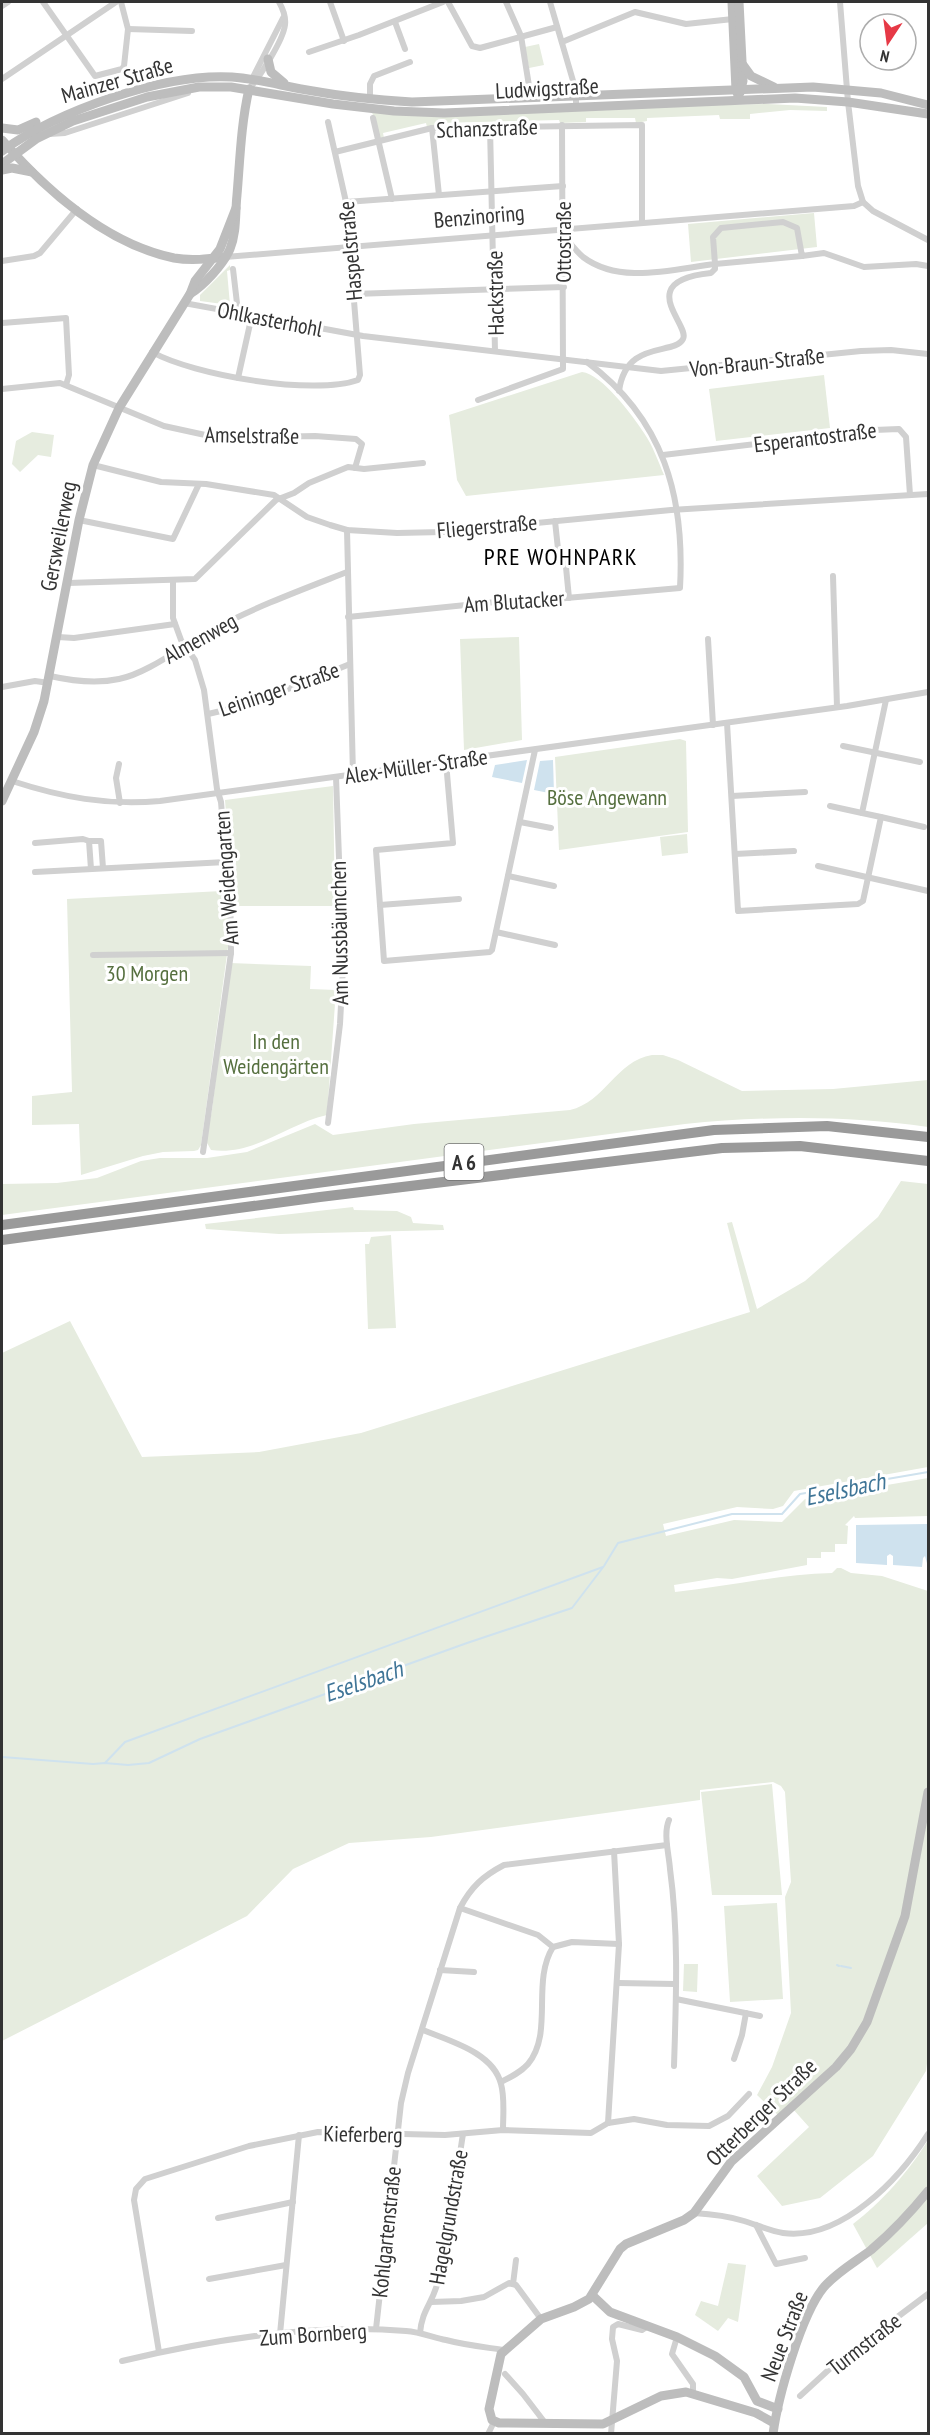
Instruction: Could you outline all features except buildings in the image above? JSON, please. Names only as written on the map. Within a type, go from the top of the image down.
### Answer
[{"type":"highway","name":"A 6","points":[[2,1225],[714,1130],[827,1126],[928,1137]]},
{"type":"highway","name":"A 6","points":[[2,1240],[354,1192],[722,1148],[800,1146],[928,1161]]},
{"type":"street","points":[[2,6],[8,2]]},
{"type":"street","points":[[43,2],[94,76],[122,69],[128,29],[121,2]]},
{"type":"street","points":[[2,79],[113,2]]},
{"type":"street","points":[[254,80],[283,32],[284,15],[279,2]]},
{"type":"street","points":[[330,2],[344,41]]},
{"type":"street","points":[[309,52],[446,2],[472,46],[480,48],[558,27]]},
{"type":"street","points":[[506,2],[521,36],[530,92]]},
{"type":"street","points":[[550,2],[576,102]]},
{"type":"street","points":[[732,2],[740,94]]},
{"type":"street","points":[[739,2],[743,65],[740,94]]},
{"type":"street","points":[[840,2],[846,88],[858,186],[863,202],[876,213],[928,240]]},
{"type":"street","points":[[562,42],[635,12],[686,24],[733,19]]},
{"type":"street","points":[[254,80],[284,15]]},
{"type":"street","points":[[395,22],[405,49]]},
{"type":"street","points":[[128,29],[192,32]]},
{"type":"street","points":[[268,58],[271,72],[291,87]]},
{"type":"street","points":[[370,99],[370,84],[374,76],[410,62]]},
{"type":"street","points":[[743,65],[755,79],[779,88]]},
{"type":"street","name":"Mainzer Straße","points":[[4,146],[70,112],[173,82],[209,77],[254,80]]},
{"type":"street","name":"Ludwigstraße","points":[[254,80],[370,99],[442,102],[728,100],[740,94],[848,102],[928,114]]},
{"type":"street","name":"Gersweilerweg","points":[[190,294],[225,258],[234,235],[243,124],[249,89],[254,80]]},
{"type":"street","name":"Mainzer Straße","points":[[2,164],[45,135],[73,121],[147,97],[199,87],[249,89]]},
{"type":"street","name":"Ludwigstraße","points":[[249,89],[333,104],[417,112],[740,94],[779,88],[846,88],[881,93],[928,105]]},
{"type":"street","points":[[2,128],[18,130],[52,115],[70,112]]},
{"type":"street","points":[[373,118],[392,199]]},
{"type":"street","name":"Haspelstraße","points":[[238,378],[300,384],[343,383],[358,380],[360,375],[346,202],[328,122]]},
{"type":"street","name":"Ottostraße","points":[[562,125],[564,359]]},
{"type":"street","name":"Schanzstraße","points":[[335,152],[432,128],[642,125],[642,223]]},
{"type":"street","name":"Hackstraße","points":[[490,127],[495,351]]},
{"type":"street","points":[[432,128],[439,195]]},
{"type":"street","name":"Benzinoring","points":[[4,146],[77,209],[120,238],[153,252],[185,259],[225,258],[854,206],[863,202]]},
{"type":"street","points":[[2,170],[18,169],[34,173]]},
{"type":"street","points":[[346,202],[563,186]]},
{"type":"street","name":"Gersweilerweg","points":[[2,799],[38,723],[50,679],[79,520],[93,465],[118,408],[190,294],[195,280],[223,244],[236,208]]},
{"type":"street","points":[[2,261],[40,253],[77,209]]},
{"type":"street","points":[[755,214],[755,224]]},
{"type":"street","points":[[619,391],[621,381],[629,367],[644,352],[679,344],[683,340],[684,330],[670,307],[671,293],[673,287],[683,279],[711,273],[715,269],[713,244],[716,232],[726,227],[790,224],[797,228],[800,235],[802,256]]},
{"type":"street","points":[[564,236],[587,259],[598,266],[620,272],[641,273],[824,253],[864,267],[916,264],[928,266]]},
{"type":"street","points":[[185,259],[193,268],[195,280]]},
{"type":"street","points":[[233,269],[238,312]]},
{"type":"street","points":[[354,294],[564,286]]},
{"type":"street","name":"Ohlkasterhohl","points":[[184,303],[356,335],[495,351]]},
{"type":"street","points":[[152,352],[176,363],[238,378],[252,315]]},
{"type":"street","points":[[2,322],[66,318],[69,375],[66,385]]},
{"type":"street","name":"Von-Braun-Straße","points":[[495,351],[669,372],[861,351],[891,350],[928,354]]},
{"type":"street","points":[[478,400],[559,372],[564,369],[564,359]]},
{"type":"street","points":[[586,361],[619,391],[641,417],[663,455],[673,485],[678,511]]},
{"type":"street","points":[[2,389],[54,383],[66,385],[118,408]]},
{"type":"street","name":"Amselstraße","points":[[118,408],[164,426],[219,438],[315,436],[356,439],[362,444],[355,468]]},
{"type":"street","name":"Esperantostraße","points":[[663,455],[898,429],[906,436],[910,495]]},
{"type":"street","points":[[68,583],[189,581],[201,575],[280,498],[288,497],[327,475],[348,467],[364,469],[423,463]]},
{"type":"street","name":"Fliegerstraße","points":[[93,465],[146,480],[199,484],[261,493],[280,498],[312,519],[347,530],[397,533],[443,532],[678,511],[928,494]]},
{"type":"street","points":[[79,520],[173,539],[199,484]]},
{"type":"street","name":"Am Blutacker","points":[[348,616],[535,598],[569,598],[680,588],[682,556],[678,511]]},
{"type":"street","points":[[555,521],[558,549],[565,557],[569,598]]},
{"type":"street","points":[[347,530],[353,775]]},
{"type":"street","name":"Almenweg","points":[[2,687],[50,679],[83,681],[120,679],[140,671],[185,644],[261,606],[347,572]]},
{"type":"street","points":[[832,576],[837,707]]},
{"type":"street","points":[[58,637],[74,638],[175,624],[172,610],[173,581]]},
{"type":"street","name":"Am Weidengarten","points":[[175,624],[181,640],[195,660],[200,672],[208,714],[221,802],[231,952],[203,1152]]},
{"type":"street","points":[[708,639],[713,725]]},
{"type":"street","name":"Leininger Straße","points":[[208,714],[250,704],[350,664]]},
{"type":"street","name":"Alex-Müller-Straße","points":[[12,781],[74,798],[120,803],[160,801],[713,725],[928,692]]},
{"type":"street","points":[[862,813],[886,700]]},
{"type":"street","points":[[727,723],[738,911],[858,904],[863,901],[881,818]]},
{"type":"street","points":[[843,746],[920,762]]},
{"type":"street","points":[[446,762],[453,843],[376,850],[384,961],[490,952],[535,750]]},
{"type":"street","points":[[119,764],[116,778],[120,803]]},
{"type":"street","name":"Am Nussbäumchen","points":[[328,1123],[340,1024],[343,967],[336,777]]},
{"type":"street","points":[[732,796],[805,792]]},
{"type":"street","points":[[830,806],[924,827]]},
{"type":"street","points":[[520,822],[551,828]]},
{"type":"street","points":[[35,843],[83,839],[101,841],[103,868]]},
{"type":"street","points":[[89,841],[90,869]]},
{"type":"street","points":[[735,854],[794,851]]},
{"type":"street","points":[[35,872],[226,862]]},
{"type":"street","points":[[818,866],[928,891]]},
{"type":"street","points":[[508,876],[554,886]]},
{"type":"street","points":[[380,905],[459,899]]},
{"type":"street","points":[[496,932],[555,945]]},
{"type":"street","points":[[93,955],[231,952]]},
{"type":"street","name":"Otterberger Straße","points":[[504,2350],[541,2319],[584,2303],[592,2295],[620,2249],[626,2244],[684,2220],[694,2213],[731,2162],[836,2067],[861,2035],[904,1916],[928,1792]]},
{"type":"street","points":[[669,1820],[666,1826],[667,1845],[675,1916],[674,2066]]},
{"type":"street","name":"Kohlgartenstraße","points":[[376,2329],[404,2087],[460,1908],[469,1891],[485,1874],[504,1865],[667,1845]]},
{"type":"street","points":[[608,2123],[619,1944],[614,1851]]},
{"type":"street","points":[[460,1908],[538,1935],[553,1947]]},
{"type":"street","points":[[501,2082],[524,2069],[537,2049],[544,1966],[553,1947],[572,1942],[619,1944]]},
{"type":"street","points":[[440,1971],[474,1972]]},
{"type":"street","points":[[618,1983],[675,1984]]},
{"type":"street","points":[[676,1999],[760,2016]]},
{"type":"street","points":[[734,2059],[746,2013]]},
{"type":"street","points":[[423,2030],[480,2056],[491,2066],[501,2082],[503,2130]]},
{"type":"street","name":"Kieferberg","points":[[159,2352],[134,2200],[135,2190],[139,2183],[161,2173],[214,2156],[299,2135],[340,2132],[463,2134],[503,2130],[591,2133],[608,2123],[641,2119],[667,2125],[714,2125],[728,2116],[749,2094]]},
{"type":"street","name":"Hagelgrundstraße","points":[[420,2333],[424,2310],[430,2302],[441,2271],[463,2134]]},
{"type":"street","points":[[694,2213],[756,2224],[782,2233],[805,2233],[849,2217],[876,2196],[917,2151],[928,2134]]},
{"type":"street","points":[[280,2334],[299,2135]]},
{"type":"street","name":"Neue Straße","points":[[775,2430],[778,2409],[805,2321],[823,2289],[890,2233],[928,2191]]},
{"type":"street","points":[[218,2218],[292,2202]]},
{"type":"street","points":[[756,2224],[776,2264],[805,2258]]},
{"type":"street","points":[[516,2260],[513,2284],[541,2319]]},
{"type":"street","points":[[209,2279],[286,2265]]},
{"type":"street","points":[[430,2302],[461,2301],[484,2297],[505,2284],[513,2284]]},
{"type":"street","name":"Turmstraße","points":[[800,2396],[835,2364],[928,2294]]},
{"type":"street","points":[[592,2295],[610,2312],[677,2337],[715,2356],[736,2370],[760,2403],[778,2409]]},
{"type":"street","points":[[611,2433],[617,2361],[612,2338],[613,2327],[618,2324],[642,2330],[648,2326]]},
{"type":"street","name":"Zum Bornberg","points":[[122,2361],[159,2352],[280,2334],[376,2329],[420,2333],[466,2345],[504,2350]]},
{"type":"street","points":[[677,2337],[672,2354],[693,2384],[693,2392]]},
{"type":"street","points":[[488,2433],[494,2422],[489,2409],[498,2358],[504,2350]]},
{"type":"street","points":[[505,2374],[546,2424]]},
{"type":"street","points":[[494,2422],[546,2424],[581,2429],[611,2422],[662,2396],[693,2392],[715,2402],[756,2413],[775,2430]]},
{"type":"street","points":[[756,2413],[760,2403]]},
{"type":"green space","points":[[539,44],[544,65],[529,68],[525,47]]},
{"type":"green space","points":[[768,104],[827,107],[827,111],[790,110],[750,114],[750,119],[720,119],[719,115],[647,118],[647,121],[636,123],[635,118],[586,118],[586,122],[560,123],[559,120],[436,123],[435,126],[427,127],[426,123],[383,133],[384,138],[380,139],[372,112]]},
{"type":"green space","points":[[814,213],[817,247],[691,262],[688,224]]},
{"type":"green space","points":[[230,265],[230,270],[227,271],[230,305],[200,301],[200,295]]},
{"type":"green space","points":[[582,372],[599,380],[625,407],[647,438],[664,475],[466,496],[457,480],[449,415]]},
{"type":"green space","points":[[824,375],[830,428],[716,441],[709,389]]},
{"type":"green space","points":[[32,432],[54,435],[51,457],[38,455],[20,472],[12,464],[16,441]]},
{"type":"green space","points":[[519,637],[522,740],[464,750],[460,639]]},
{"type":"green space","name":"Böse Angewann","points":[[680,739],[686,741],[688,832],[559,850],[555,757]]},
{"type":"green space","points":[[333,786],[335,906],[233,906],[225,800]]},
{"type":"green space","points":[[687,834],[688,853],[662,856],[660,837]]},
{"type":"green space","name":"30 Morgen","points":[[222,891],[223,913],[228,913],[228,947],[201,1145],[198,1150],[194,1151],[163,1152],[143,1156],[81,1175],[79,1124],[32,1125],[32,1096],[72,1092],[67,899]]},
{"type":"green space","name":"In den Weidengärten","points":[[230,963],[311,966],[310,989],[336,990],[327,1115],[312,1119],[256,1144],[227,1151],[211,1150],[206,1141],[212,1110]]},
{"type":"green space","points":[[652,1055],[663,1055],[678,1060],[742,1091],[833,1089],[928,1080],[928,1127],[867,1120],[806,1118],[746,1119],[685,1124],[2,1215],[2,1184],[57,1183],[97,1178],[141,1161],[160,1158],[207,1158],[247,1152],[315,1124],[333,1135],[414,1124],[570,1110],[593,1099],[629,1065]]},
{"type":"green space","points":[[901,1181],[928,1184],[928,1467],[794,1491],[783,1506],[773,1509],[737,1507],[663,1524],[666,1536],[734,1520],[782,1522],[805,1499],[928,1478],[928,1516],[855,1518],[854,1516],[845,1525],[848,1526],[847,1544],[835,1544],[835,1552],[821,1552],[821,1558],[807,1558],[807,1565],[732,1579],[717,1578],[674,1585],[675,1592],[695,1590],[792,1576],[832,1573],[837,1568],[841,1568],[851,1573],[882,1576],[928,1591],[928,2056],[926,2071],[873,2156],[820,2198],[782,2206],[757,2176],[809,2127],[792,2108],[781,2118],[757,2095],[772,2067],[791,2013],[785,1897],[791,1882],[785,1792],[781,1786],[773,1782],[700,1790],[700,1800],[431,1837],[349,1843],[293,1869],[247,1916],[2,2041],[2,1353],[70,1321],[142,1457],[259,1452],[361,1433],[750,1312],[727,1223],[732,1222],[757,1309],[805,1281],[878,1217]]},
{"type":"green space","points":[[353,1207],[354,1210],[397,1211],[411,1217],[413,1223],[443,1225],[444,1230],[279,1234],[206,1229],[205,1224]]},
{"type":"green space","points":[[391,1235],[396,1328],[368,1329],[365,1244],[369,1244],[371,1237]]},
{"type":"green space","points":[[772,1784],[782,1895],[712,1895],[701,1792]]},
{"type":"green space","points":[[777,1903],[783,1999],[730,2002],[724,1906]]},
{"type":"green space","points":[[684,1964],[698,1964],[697,1992],[683,1991]]},
{"type":"green space","points":[[928,2140],[928,2223],[877,2268],[853,2224],[874,2207],[894,2185],[913,2163]]},
{"type":"green space","points":[[728,2263],[746,2265],[738,2322],[728,2318],[718,2331],[695,2315],[701,2301],[718,2306]]},
{"type":"water","points":[[527,760],[522,783],[492,777],[495,765]]},
{"type":"water","points":[[553,760],[554,794],[534,790],[540,761]]},
{"type":"water","points":[[928,1524],[928,1567],[925,1556],[922,1567],[893,1565],[893,1556],[890,1554],[887,1556],[887,1565],[856,1563],[856,1525]]},
{"type":"waterway","name":"Eselsbach","points":[[2,1757],[93,1764],[149,1763],[200,1739],[467,1643],[572,1608],[604,1566],[618,1543],[732,1514],[782,1514],[800,1494],[928,1472]]},
{"type":"waterway","name":"Eselsbach","points":[[105,1763],[125,1742],[603,1567]]},
{"type":"waterway","points":[[841,1966],[851,1968]]},
{"type":"district","name":"PRE WOHNPARK","points":[[561,556]]}]
